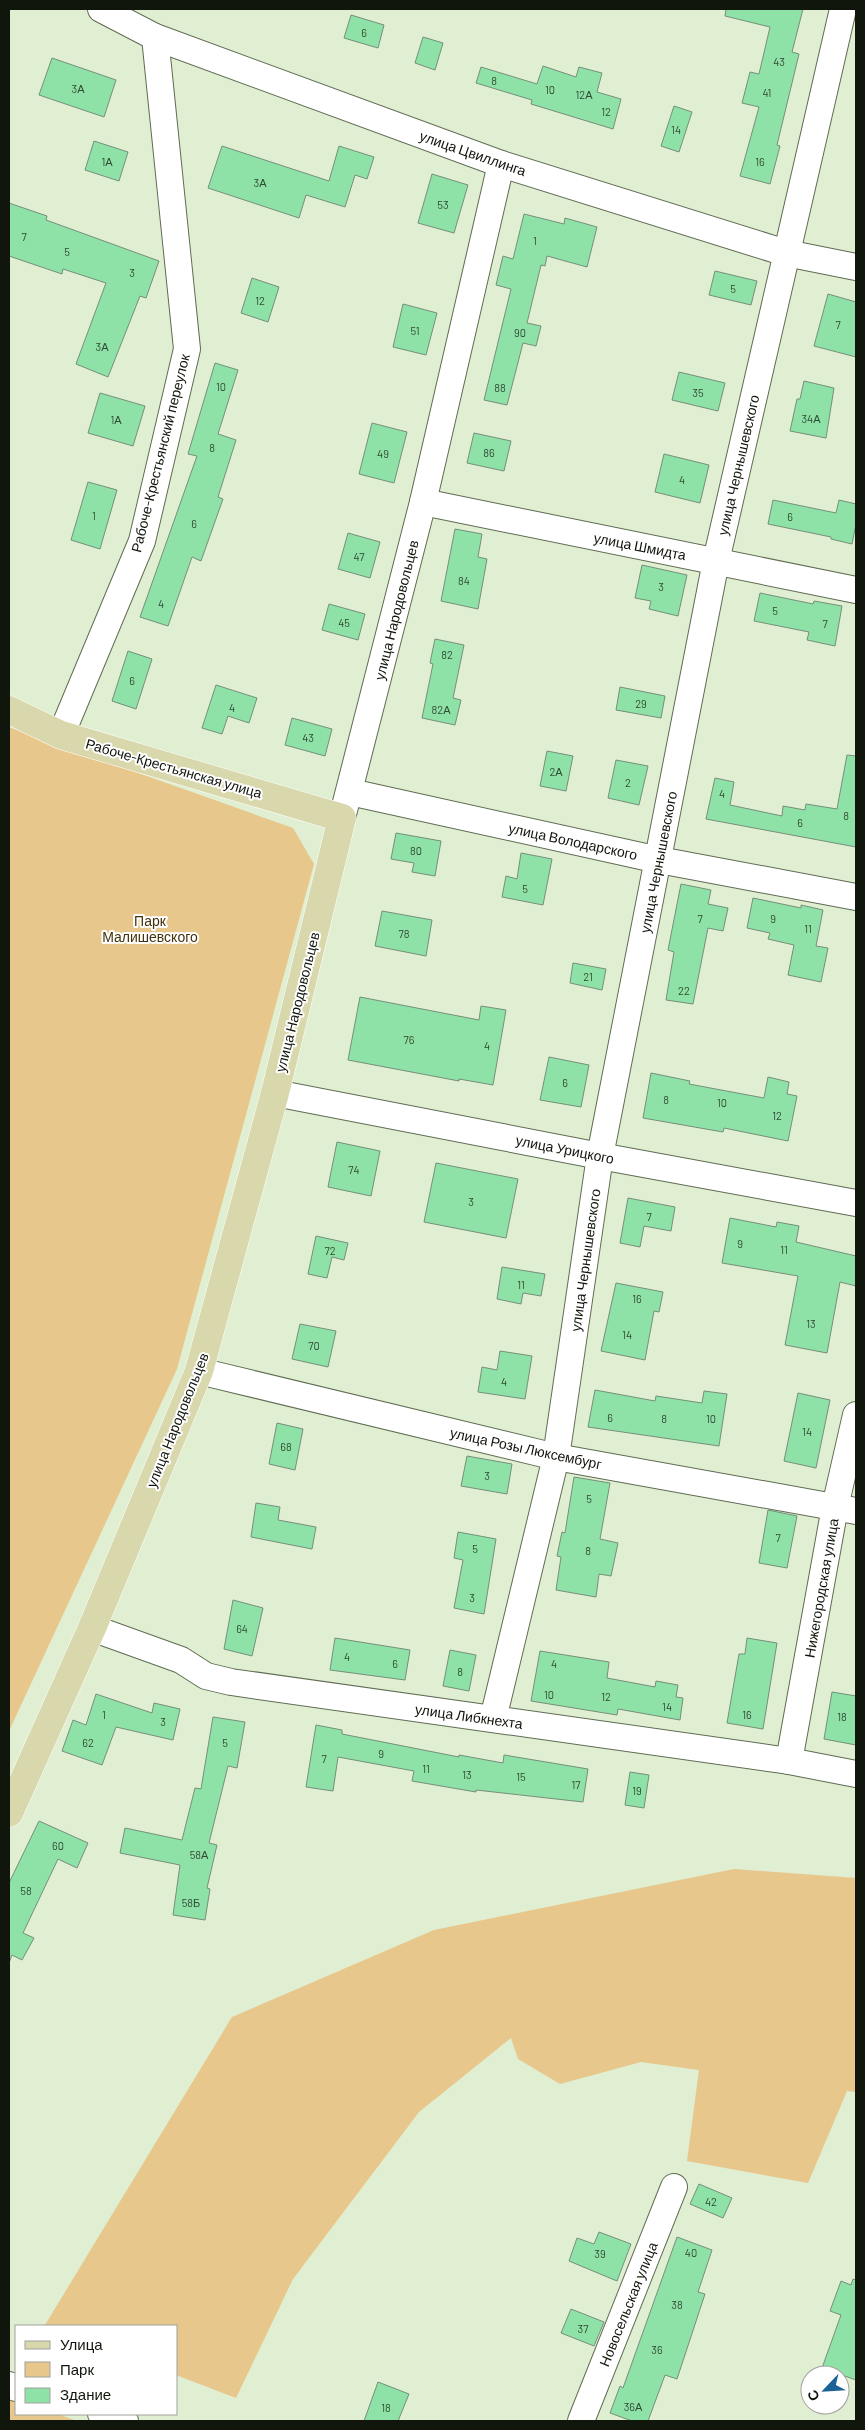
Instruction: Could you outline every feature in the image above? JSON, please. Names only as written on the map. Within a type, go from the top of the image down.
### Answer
[{"type":"main road","name":"Рабоче-Крестьянская улица","points":[[9,710],[61,735],[342,818]]},
{"type":"main road","name":"улица Народовольцев","points":[[9,1813],[92,1628],[200,1371],[275,1093],[342,818]]},
{"type":"street","name":"улица Цвиллинга","points":[[101,9],[155,37],[501,164],[786,253],[856,267]]},
{"type":"street","name":"улица Чернышевского","points":[[493,1719],[556,1457],[600,1156],[716,561],[843,9]]},
{"type":"street","name":"Рабоче-Крестьянский переулок","points":[[61,735],[142,541],[187,348],[155,37]]},
{"type":"street","name":"улица Народовольцев","points":[[342,818],[423,502],[501,164]]},
{"type":"street","name":"улица Шмидта","points":[[423,502],[856,590]]},
{"type":"street","name":"улица Володарского","points":[[350,792],[659,860],[856,897]]},
{"type":"street","name":"улица Урицкого","points":[[275,1093],[856,1203]]},
{"type":"street","name":"улица Розы Люксембург","points":[[200,1371],[556,1457],[846,1509]]},
{"type":"street","name":"Нижегородская улица","points":[[789,1761],[846,1509],[856,1416]]},
{"type":"street","name":"улица Либкнехта","points":[[92,1628],[181,1660],[206,1676],[789,1761],[856,1774]]},
{"type":"street","name":"Новосельская улица","points":[[581,2421],[674,2187]]},
{"type":"street","points":[[104,2415],[125,2421]]},
{"type":"green space","name":"Парк Малишевского","points":[[9,727],[293,828],[314,864],[177,1369],[9,1731]]},
{"type":"green space","points":[[734,1869],[856,1878],[856,2092],[847,2091],[808,2183],[687,2161],[699,2070],[641,2062],[560,2084],[518,2059],[511,2038],[419,2112],[293,2279],[236,2398],[178,2376],[178,2325],[45,2325],[232,2017],[434,1930]]},
{"type":"green space","points":[[9,2395],[15,2398],[15,2415],[61,2415],[77,2421],[9,2421]]},
{"type":"building","points":[[726,9],[803,9],[792,52],[799,54],[777,145],[780,146],[770,184],[740,176],[759,107],[742,103],[750,72],[759,74],[770,27],[725,16]]},
{"type":"building","points":[[351,15],[384,25],[378,48],[344,38]]},
{"type":"building","points":[[423,37],[443,43],[435,70],[415,63]]},
{"type":"building","points":[[52,58],[116,80],[104,117],[39,95]]},
{"type":"building","points":[[543,66],[576,77],[579,67],[602,73],[597,92],[621,99],[613,129],[531,104],[532,100],[476,83],[481,67],[537,84]]},
{"type":"building","points":[[674,106],[692,112],[679,152],[661,146]]},
{"type":"building","points":[[94,141],[128,152],[119,181],[85,170]]},
{"type":"building","points":[[222,146],[329,181],[339,146],[374,157],[367,179],[355,175],[345,207],[306,195],[299,218],[208,188]]},
{"type":"building","points":[[432,174],[468,185],[454,233],[418,223]]},
{"type":"building","points":[[9,203],[47,216],[46,220],[159,261],[146,298],[140,296],[108,377],[76,364],[106,283],[63,269],[62,274],[9,256]]},
{"type":"building","points":[[524,214],[564,224],[565,218],[597,227],[587,267],[547,256],[545,266],[541,265],[527,323],[541,326],[536,346],[523,343],[507,405],[484,400],[511,289],[496,285],[503,256],[513,259]]},
{"type":"building","points":[[715,271],[757,281],[751,305],[709,295]]},
{"type":"building","points":[[252,278],[279,287],[268,322],[241,313]]},
{"type":"building","points":[[828,294],[856,302],[856,357],[814,346]]},
{"type":"building","points":[[403,304],[437,313],[426,355],[393,347]]},
{"type":"building","points":[[215,363],[238,370],[218,434],[236,440],[218,497],[223,499],[201,561],[192,557],[168,626],[140,617],[197,456],[188,454]]},
{"type":"building","points":[[679,372],[725,383],[718,411],[672,400]]},
{"type":"building","points":[[804,381],[834,388],[826,438],[790,431],[797,399],[800,399]]},
{"type":"building","points":[[100,393],[145,406],[133,446],[88,433]]},
{"type":"building","points":[[372,423],[407,432],[394,483],[359,474]]},
{"type":"building","points":[[474,433],[511,441],[504,471],[467,463]]},
{"type":"building","points":[[664,454],[709,465],[700,503],[655,492]]},
{"type":"building","points":[[88,482],[117,490],[100,549],[71,540]]},
{"type":"building","points":[[773,500],[836,513],[839,500],[856,504],[856,524],[852,544],[831,539],[831,537],[768,524]]},
{"type":"building","points":[[455,529],[482,534],[478,557],[487,559],[478,609],[441,601]]},
{"type":"building","points":[[348,533],[380,542],[370,578],[338,569]]},
{"type":"building","points":[[642,565],[687,575],[678,616],[649,609],[651,601],[635,598]]},
{"type":"building","points":[[760,593],[813,604],[814,601],[842,606],[835,646],[807,640],[809,632],[754,621]]},
{"type":"building","points":[[329,604],[365,614],[358,640],[322,630]]},
{"type":"building","points":[[435,639],[464,645],[453,698],[461,700],[455,725],[422,718],[433,664],[430,663]]},
{"type":"building","points":[[128,651],[152,659],[136,709],[112,701]]},
{"type":"building","points":[[216,685],[257,698],[249,723],[228,716],[222,734],[202,728]]},
{"type":"building","points":[[620,687],[665,696],[661,718],[616,710]]},
{"type":"building","points":[[292,718],[332,729],[325,756],[285,745]]},
{"type":"building","points":[[547,751],[573,756],[566,791],[540,786]]},
{"type":"building","points":[[847,755],[856,756],[856,847],[706,819],[715,778],[734,782],[730,805],[782,816],[783,806],[805,810],[806,804],[837,809]]},
{"type":"building","points":[[616,760],[648,766],[639,805],[608,798]]},
{"type":"building","points":[[396,833],[441,841],[435,876],[412,872],[414,863],[391,859]]},
{"type":"building","points":[[521,853],[552,859],[543,905],[502,897],[506,876],[517,879]]},
{"type":"building","points":[[681,884],[711,890],[708,904],[728,908],[723,931],[708,928],[693,1004],[666,1000],[674,952],[668,950]]},
{"type":"building","points":[[753,898],[801,908],[801,905],[823,910],[816,946],[828,948],[821,982],[788,975],[794,945],[768,939],[770,933],[747,928]]},
{"type":"building","points":[[382,911],[432,920],[426,956],[375,946]]},
{"type":"building","points":[[573,963],[606,969],[602,990],[570,983]]},
{"type":"building","points":[[360,997],[479,1020],[481,1006],[506,1010],[493,1085],[459,1079],[459,1081],[348,1060]]},
{"type":"building","points":[[549,1057],[589,1065],[581,1107],[540,1100]]},
{"type":"building","points":[[651,1073],[690,1081],[689,1084],[764,1098],[768,1077],[789,1082],[787,1094],[797,1096],[788,1141],[724,1128],[723,1132],[643,1118]]},
{"type":"building","points":[[337,1142],[380,1151],[371,1196],[328,1187]]},
{"type":"building","points":[[436,1163],[518,1179],[506,1238],[424,1222]]},
{"type":"building","points":[[628,1198],[675,1207],[671,1231],[644,1226],[640,1247],[620,1243]]},
{"type":"building","points":[[730,1218],[776,1227],[777,1222],[799,1226],[796,1242],[856,1256],[856,1286],[840,1282],[827,1353],[785,1345],[798,1276],[722,1263]]},
{"type":"building","points":[[316,1236],[348,1243],[344,1260],[332,1257],[327,1278],[308,1274]]},
{"type":"building","points":[[502,1267],[545,1274],[541,1296],[523,1293],[521,1304],[497,1299]]},
{"type":"building","points":[[616,1283],[663,1292],[659,1312],[654,1311],[645,1360],[601,1351]]},
{"type":"building","points":[[300,1324],[336,1331],[328,1367],[292,1359]]},
{"type":"building","points":[[500,1351],[532,1356],[525,1399],[478,1392],[482,1367],[497,1370]]},
{"type":"building","points":[[595,1390],[655,1401],[656,1396],[702,1403],[704,1391],[727,1394],[719,1446],[588,1427]]},
{"type":"building","points":[[798,1393],[830,1400],[816,1468],[784,1461]]},
{"type":"building","points":[[277,1423],[303,1429],[295,1470],[269,1464]]},
{"type":"building","points":[[467,1456],[512,1464],[507,1494],[461,1486]]},
{"type":"building","points":[[574,1477],[610,1483],[600,1539],[618,1543],[611,1576],[599,1574],[596,1597],[556,1590],[561,1557],[557,1556],[562,1532],[565,1533]]},
{"type":"building","points":[[256,1503],[280,1507],[278,1520],[316,1527],[312,1549],[251,1537]]},
{"type":"building","points":[[768,1510],[797,1516],[787,1568],[759,1563]]},
{"type":"building","points":[[458,1532],[496,1539],[484,1614],[454,1608],[463,1560],[454,1558]]},
{"type":"building","points":[[233,1600],[263,1608],[252,1656],[224,1649]]},
{"type":"building","points":[[335,1638],[410,1650],[405,1680],[330,1670]]},
{"type":"building","points":[[747,1638],[777,1643],[763,1729],[727,1723],[739,1654],[745,1654]]},
{"type":"building","points":[[450,1650],[476,1655],[469,1691],[443,1686]]},
{"type":"building","points":[[540,1651],[609,1662],[607,1678],[655,1687],[656,1681],[678,1685],[676,1697],[683,1698],[680,1720],[618,1709],[617,1715],[531,1701]]},
{"type":"building","points":[[832,1692],[856,1696],[856,1745],[824,1739]]},
{"type":"building","points":[[96,1694],[152,1713],[154,1703],[180,1709],[173,1740],[116,1727],[102,1765],[62,1751],[73,1720],[86,1725]]},
{"type":"building","points":[[213,1717],[245,1722],[237,1768],[228,1766],[209,1843],[217,1845],[207,1888],[210,1889],[205,1920],[173,1915],[180,1865],[120,1853],[125,1828],[182,1840],[195,1788],[201,1789]]},
{"type":"building","points":[[316,1725],[342,1730],[342,1734],[459,1757],[459,1755],[503,1763],[504,1755],[588,1769],[583,1802],[476,1790],[476,1792],[412,1781],[414,1771],[338,1757],[333,1791],[306,1787]]},
{"type":"building","points":[[630,1772],[649,1775],[644,1808],[625,1805]]},
{"type":"building","points":[[39,1821],[88,1843],[77,1868],[58,1859],[23,1933],[34,1938],[22,1960],[12,1955],[9,1963],[9,1883]]},
{"type":"building","points":[[699,2184],[732,2198],[723,2218],[690,2204]]},
{"type":"building","points":[[599,2232],[631,2244],[617,2281],[569,2261],[577,2238],[594,2244]]},
{"type":"building","points":[[677,2237],[712,2250],[698,2292],[705,2294],[677,2379],[665,2375],[648,2421],[632,2421],[610,2413],[620,2386],[623,2388]]},
{"type":"building","points":[[853,2279],[856,2280],[856,2380],[850,2378],[850,2365],[823,2365],[841,2315],[830,2311],[841,2281],[851,2285]]},
{"type":"building","points":[[571,2309],[604,2322],[594,2346],[561,2333]]},
{"type":"building","points":[[378,2382],[409,2394],[398,2421],[364,2421]]}]
